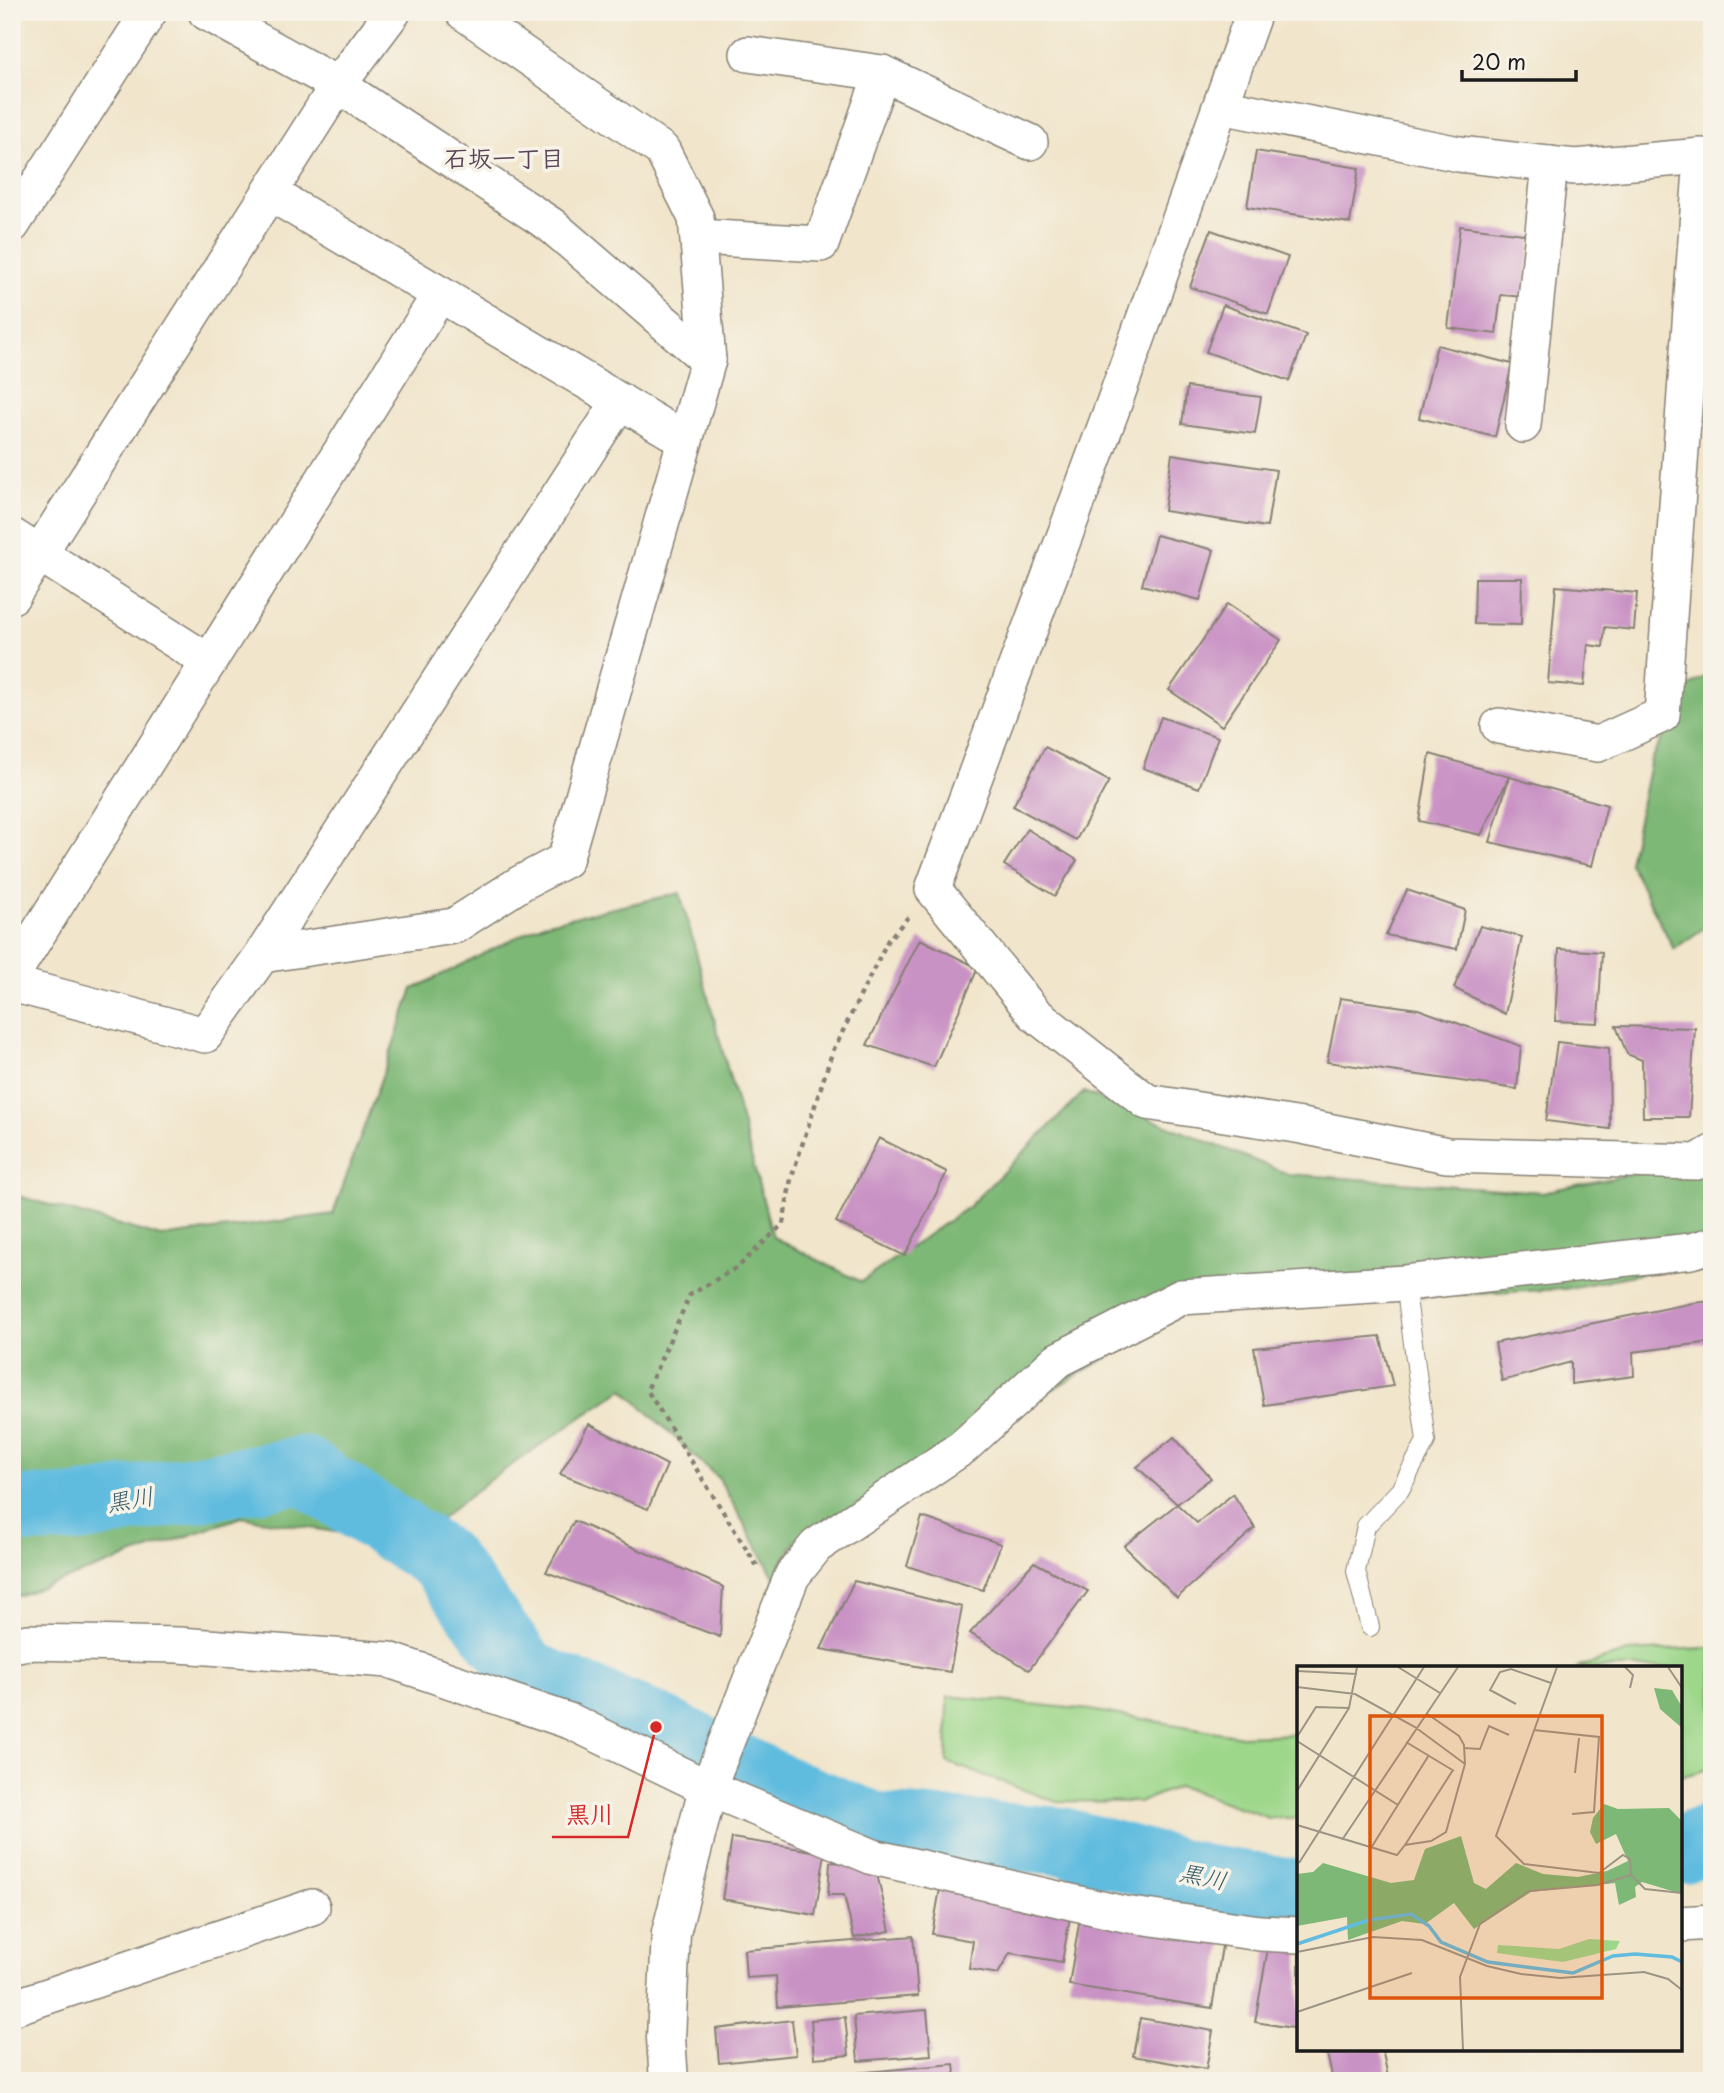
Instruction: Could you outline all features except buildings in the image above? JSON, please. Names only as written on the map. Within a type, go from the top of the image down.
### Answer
[{"type":"street","points":[[12,225],[149,12]]},
{"type":"street","points":[[206,12],[338,85],[551,225],[708,360]]},
{"type":"street","points":[[12,596],[26,545],[270,193],[338,85],[393,12]]},
{"type":"street","points":[[262,955],[454,926],[521,883],[565,860],[708,360],[696,218],[662,150],[463,12]]},
{"type":"street","points":[[1254,12],[1113,405],[933,889],[1035,1014],[1147,1102],[1302,1126],[1447,1155],[1697,1162],[1712,1153]]},
{"type":"street","points":[[748,54],[883,73],[1030,142]]},
{"type":"street","points":[[698,237],[821,244],[883,73]]},
{"type":"street","points":[[1220,106],[1459,154],[1575,167],[1702,156],[1662,715],[1598,744],[1499,726]]},
{"type":"street","points":[[1523,425],[1550,164]]},
{"type":"street","points":[[270,193],[685,440]]},
{"type":"street","points":[[12,975],[440,294]]},
{"type":"street","points":[[12,984],[205,1035],[262,955],[620,401]]},
{"type":"street","points":[[26,545],[209,662]]},
{"type":"street","points":[[669,2081],[666,2038],[671,1933],[711,1778],[792,1576],[816,1546],[963,1447],[1058,1360],[1181,1297],[1405,1283],[1691,1251],[1712,1245]]},
{"type":"street","points":[[12,1645],[28,1642],[179,1645],[388,1660],[572,1722],[711,1778],[873,1857],[1124,1913],[1260,1933],[1297,1934]]},
{"type":"street","points":[[12,2008],[312,1907]]},
{"type":"street","points":[[1682,1924],[1712,1922]]},
{"type":"lane","points":[[1370,1628],[1356,1571],[1366,1526],[1400,1490],[1426,1441],[1405,1283]]},
{"type":"path","points":[[780,1604],[647,1390],[690,1295],[739,1266],[783,1224],[791,1179],[832,1053],[888,940],[933,889]]},
{"type":"green space","points":[[1712,672],[1712,922],[1674,949],[1629,862],[1651,759],[1690,686]]},
{"type":"green space","points":[[680,893],[773,1237],[861,1282],[969,1206],[1084,1092],[1288,1174],[1542,1192],[1712,1158],[1712,1259],[1565,1289],[1369,1300],[1198,1304],[795,1541],[774,1577],[719,1479],[623,1389],[488,1481],[410,1544],[241,1517],[12,1598],[12,1194],[161,1237],[333,1214],[413,989],[543,924]]},
{"type":"green space","points":[[1712,1649],[1712,1768],[1682,1776],[1682,1666],[1582,1666],[1628,1652]]},
{"type":"green space","points":[[948,1696],[1090,1710],[1241,1736],[1297,1734],[1297,1818],[1269,1818],[1179,1786],[1140,1802],[1054,1801],[947,1762]]},
{"type":"waterway","name":"黒川","points":[[12,1510],[78,1509],[303,1470],[440,1559],[527,1674],[656,1727],[784,1790],[877,1827],[1062,1841],[1201,1878],[1297,1893]]},
{"type":"waterway","name":"黒川","points":[[1682,1849],[1712,1837]]},
{"type":"place","name":"黒川","points":[[656,1727]]},
{"type":"district","name":"石坂一丁目","points":[[504,159]]}]
